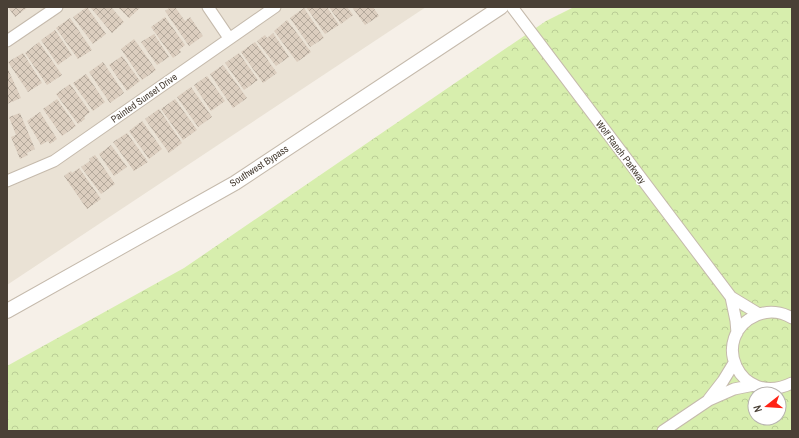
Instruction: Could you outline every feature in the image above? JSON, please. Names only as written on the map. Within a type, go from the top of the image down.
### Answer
[{"type":"street","points":[[7,41],[57,7]]},
{"type":"street","points":[[208,7],[229,38]]},
{"type":"street","name":"Painted Sunset Drive","points":[[7,181],[54,160],[275,7]]},
{"type":"street","name":"Southwest Bypass","points":[[7,311],[235,183],[501,7]]},
{"type":"street","name":"Wolf Ranch Parkway","points":[[512,7],[731,297],[759,314]]},
{"type":"street","name":"Wolf Ranch Parkway","points":[[731,297],[737,333]]},
{"type":"street","points":[[754,385],[744,378],[734,363],[732,353],[733,342],[737,333],[742,325],[749,319],[759,314],[777,312],[792,318]]},
{"type":"street","points":[[709,400],[734,363]]},
{"type":"street","points":[[667,430],[709,400],[734,389],[754,385]]},
{"type":"shaded area","points":[[7,7],[426,7],[7,285]]},
{"type":"green space","points":[[574,7],[792,7],[792,431],[7,431],[7,366],[184,268],[546,21]]},
{"type":"building","points":[[8,7],[28,7],[15,17]]},
{"type":"building","points":[[87,7],[106,34],[93,44],[73,17]]},
{"type":"building","points":[[90,7],[111,7],[124,22],[112,33]]},
{"type":"building","points":[[118,7],[141,7],[129,18]]},
{"type":"building","points":[[171,7],[175,7],[185,21],[190,17],[203,36],[189,46],[165,11]]},
{"type":"building","points":[[306,7],[327,7],[339,25],[325,34]]},
{"type":"building","points":[[329,7],[347,7],[353,15],[341,24]]},
{"type":"building","points":[[352,7],[373,7],[379,16],[365,25]]},
{"type":"building","points":[[304,8],[324,38],[310,47],[290,18]]},
{"type":"building","points":[[165,17],[185,45],[179,50],[181,52],[173,58],[151,27]]},
{"type":"building","points":[[70,18],[92,50],[78,59],[56,28]]},
{"type":"building","points":[[287,20],[311,52],[297,62],[274,31]]},
{"type":"building","points":[[55,30],[72,55],[58,65],[41,40]]},
{"type":"building","points":[[273,33],[289,57],[276,66],[257,41],[265,35],[267,38]]},
{"type":"building","points":[[154,34],[169,57],[157,65],[141,42]]},
{"type":"building","points":[[134,39],[156,70],[142,80],[121,49]]},
{"type":"building","points":[[39,42],[62,75],[47,85],[25,53]]},
{"type":"building","points":[[255,42],[277,73],[263,83],[241,52]]},
{"type":"building","points":[[23,53],[42,83],[28,92],[8,62]]},
{"type":"building","points":[[239,53],[258,80],[244,90],[225,63]]},
{"type":"building","points":[[122,56],[140,81],[127,91],[109,65]]},
{"type":"building","points":[[103,62],[124,93],[110,103],[89,72]]},
{"type":"building","points":[[223,65],[247,98],[233,108],[210,74]]},
{"type":"building","points":[[7,67],[21,98],[7,104]]},
{"type":"building","points":[[86,74],[105,102],[93,111],[73,83]]},
{"type":"building","points":[[207,76],[225,101],[211,111],[194,85]]},
{"type":"building","points":[[70,84],[90,112],[84,117],[85,119],[78,124],[56,94]]},
{"type":"building","points":[[191,87],[212,117],[198,127],[177,97]]},
{"type":"building","points":[[57,99],[76,126],[62,136],[43,109]]},
{"type":"building","points":[[175,99],[197,130],[183,140],[161,109]]},
{"type":"building","points":[[159,109],[182,143],[169,153],[145,119]]},
{"type":"building","points":[[40,112],[57,139],[50,144],[48,141],[41,145],[27,121]]},
{"type":"building","points":[[20,113],[35,149],[20,159],[11,137],[16,135],[9,117]]},
{"type":"building","points":[[142,121],[162,149],[149,159],[129,131]]},
{"type":"building","points":[[127,133],[148,162],[134,171],[113,142]]},
{"type":"building","points":[[111,145],[127,167],[114,176],[99,154]]},
{"type":"building","points":[[95,155],[115,184],[101,194],[81,167],[90,161],[89,159]]},
{"type":"building","points":[[79,168],[101,199],[87,209],[64,176]]}]
